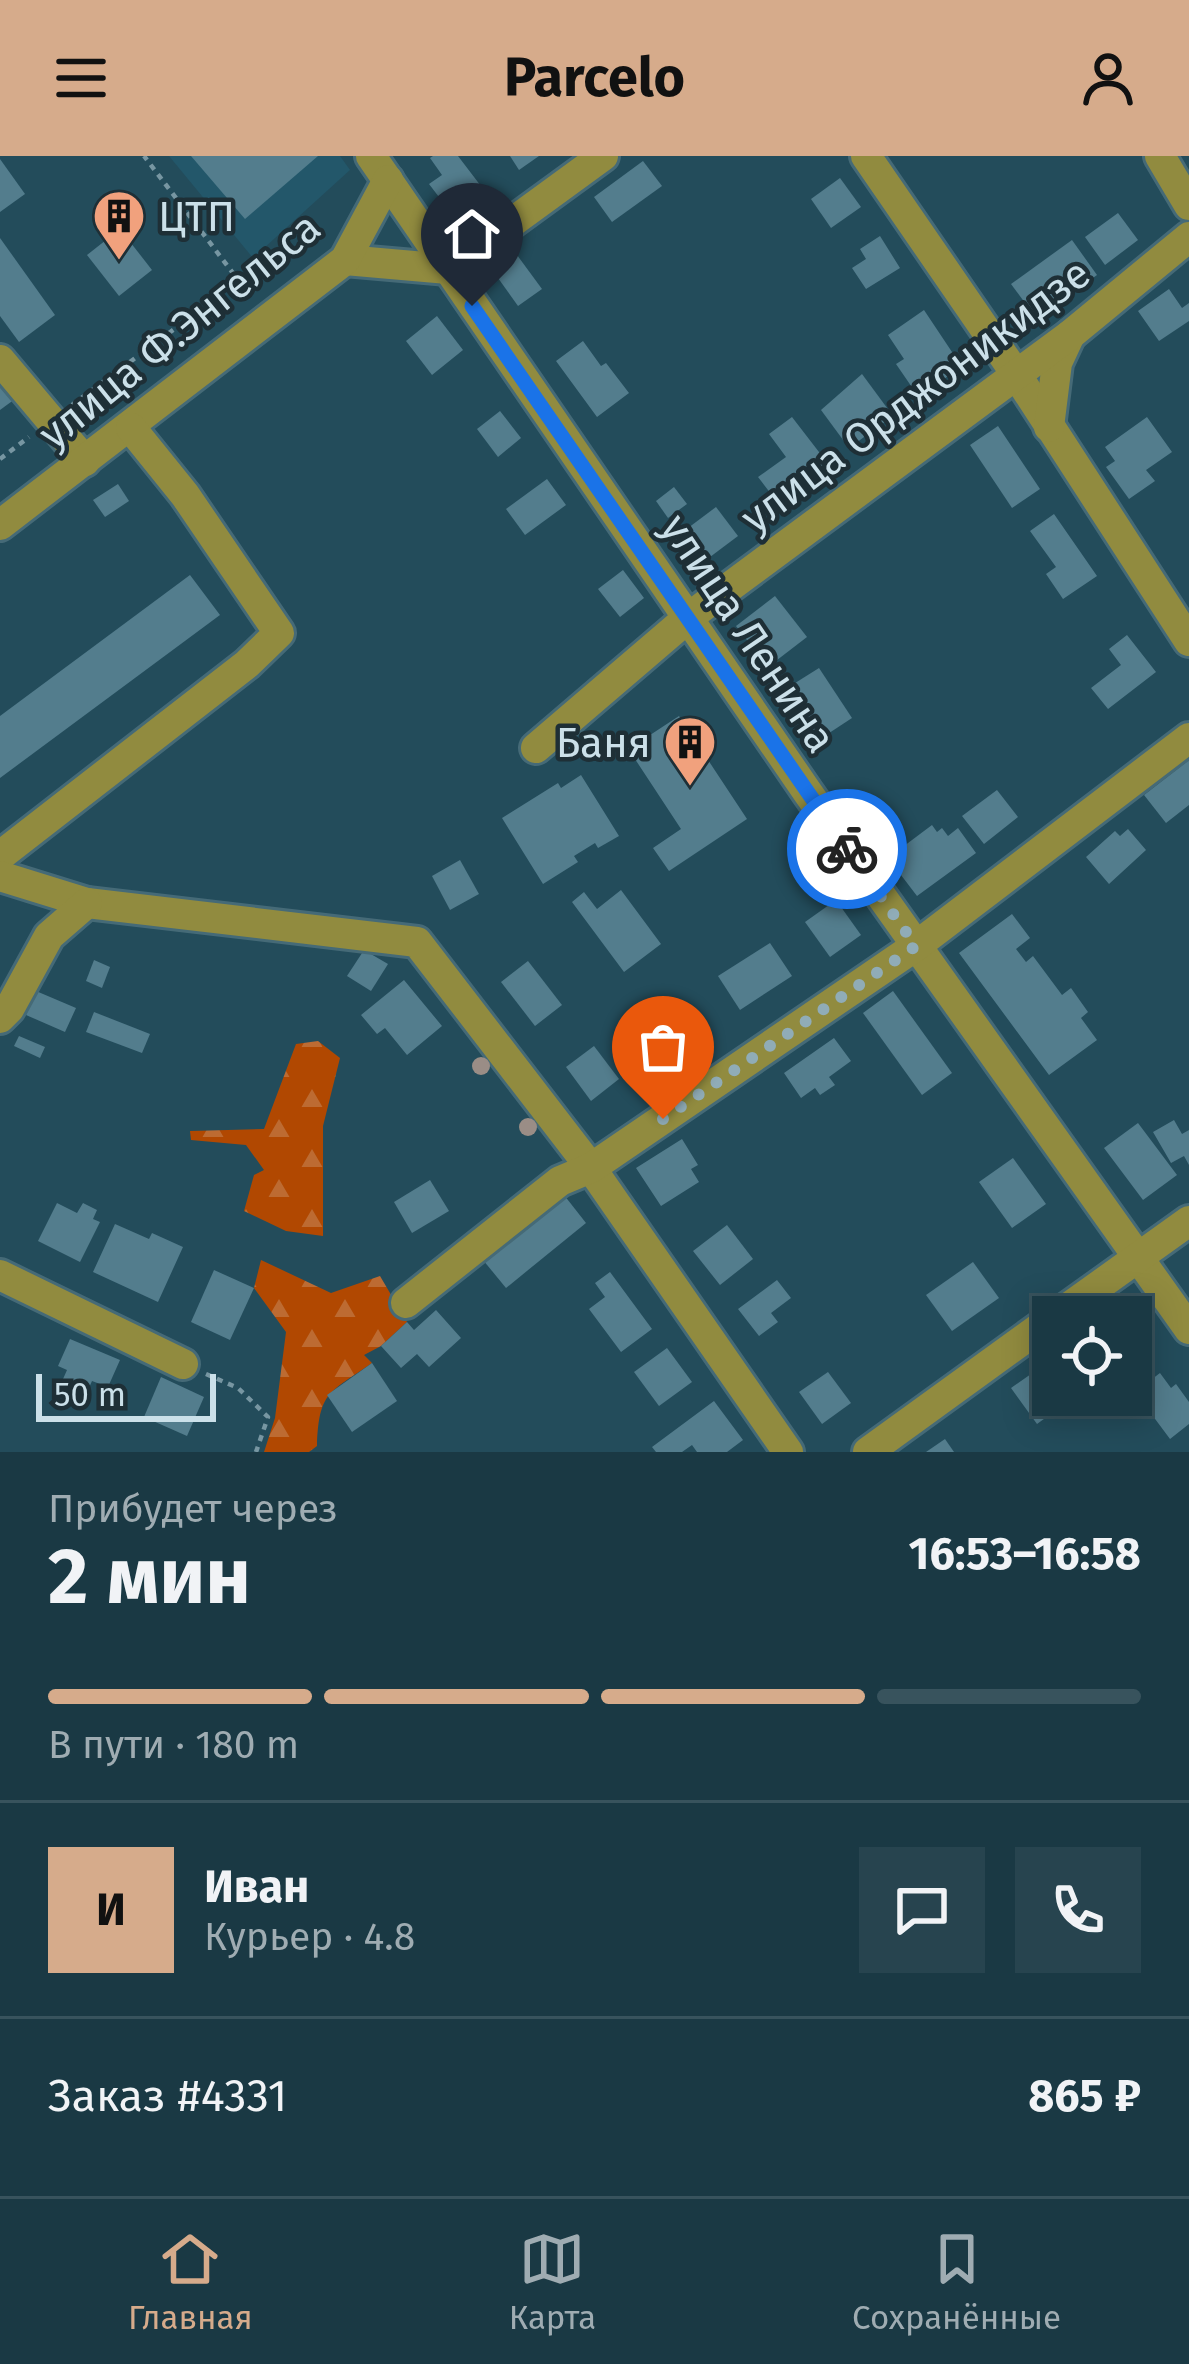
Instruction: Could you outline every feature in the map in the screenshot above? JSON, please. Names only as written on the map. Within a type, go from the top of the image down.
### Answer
[{"type":"street","points":[[345,260],[448,269],[603,156]]},
{"type":"street","points":[[866,156],[1016,374],[1189,641]]},
{"type":"street","points":[[1160,156],[1189,205]]},
{"type":"street","name":"улица Ленина","points":[[379,168],[916,946],[1189,1328]]},
{"type":"street","name":"улица Ф.Энгельса","points":[[0,525],[345,260],[379,168]]},
{"type":"street","name":"улица Орджоникидзе","points":[[536,748],[689,617],[1070,335],[1189,237]]},
{"type":"street","points":[[1049,427],[1057,363],[1070,335]]},
{"type":"street","points":[[0,360],[85,461]]},
{"type":"street","points":[[0,856],[247,664],[279,632],[185,495],[130,428]]},
{"type":"street","points":[[406,1303],[560,1181],[591,1168],[916,946],[1189,738]]},
{"type":"street","points":[[0,876],[87,903],[417,942],[591,1168],[788,1452]]},
{"type":"street","points":[[0,1018],[49,936],[87,903]]},
{"type":"street","points":[[1084,1296],[1189,1221]]},
{"type":"street","points":[[0,1275],[183,1364]]},
{"type":"street","points":[[868,1452],[1032,1334]]},
{"type":"path","points":[[0,459],[239,281],[144,156]]},
{"type":"path","points":[[183,1364],[238,1388],[268,1417],[256,1452]]},
{"type":"shaded area","points":[[169,156],[340,156],[350,170],[253,258]]},
{"type":"green space","points":[[318,1041],[340,1058],[323,1126],[323,1236],[286,1231],[244,1211],[254,1175],[264,1170],[246,1145],[191,1140],[190,1131],[264,1129],[296,1044]]},
{"type":"green space","points":[[261,1260],[331,1293],[380,1276],[407,1322],[364,1355],[372,1363],[329,1395],[320,1414],[317,1446],[309,1452],[264,1452],[275,1418],[286,1332],[254,1288]]},
{"type":"building","points":[[191,156],[318,156],[245,219]]},
{"type":"building","points":[[433,156],[458,156],[487,194],[455,218],[429,184],[442,175]]},
{"type":"building","points":[[510,156],[539,156],[519,170]]},
{"type":"building","points":[[0,159],[25,194],[0,212]]},
{"type":"building","points":[[643,161],[662,186],[612,222],[594,197]]},
{"type":"building","points":[[840,178],[861,207],[831,228],[811,199]]},
{"type":"building","points":[[1118,213],[1138,240],[1105,265],[1085,237]]},
{"type":"building","name":"ЦТП","points":[[120,229],[152,270],[119,296],[87,255]]},
{"type":"building","points":[[880,236],[900,268],[866,289],[852,268],[866,259],[860,249]]},
{"type":"building","points":[[0,238],[55,315],[19,342],[0,316]]},
{"type":"building","points":[[1072,240],[1097,275],[1037,319],[1011,284]]},
{"type":"building","points":[[517,255],[542,289],[518,306],[493,271]]},
{"type":"building","points":[[1169,289],[1182,308],[1189,303],[1189,321],[1159,341],[1138,311]]},
{"type":"building","points":[[924,310],[962,367],[918,396],[896,364],[904,359],[888,335]]},
{"type":"building","points":[[437,316],[463,350],[432,375],[406,341]]},
{"type":"building","points":[[583,341],[629,393],[597,417],[556,361]]},
{"type":"building","points":[[862,374],[893,416],[849,448],[821,410]]},
{"type":"building","points":[[0,380],[15,399],[0,410]]},
{"type":"building","points":[[500,411],[521,438],[498,457],[477,429]]},
{"type":"building","points":[[792,417],[829,465],[778,503],[758,477],[786,457],[769,434]]},
{"type":"building","points":[[1147,417],[1172,452],[1146,470],[1155,481],[1129,499],[1106,467],[1115,461],[1105,447]]},
{"type":"building","points":[[998,426],[1040,489],[1012,508],[970,445]]},
{"type":"building","points":[[547,479],[566,505],[525,535],[506,509]]},
{"type":"building","points":[[118,484],[129,501],[105,517],[93,500]]},
{"type":"building","points":[[674,487],[687,504],[668,518],[656,501]]},
{"type":"building","points":[[716,507],[738,536],[702,563],[680,534]]},
{"type":"building","points":[[1054,514],[1097,576],[1063,599],[1046,574],[1056,567],[1030,531]]},
{"type":"building","points":[[623,570],[644,598],[620,617],[598,589]]},
{"type":"building","points":[[190,575],[220,615],[0,778],[0,716]]},
{"type":"building","points":[[775,596],[807,637],[768,667],[736,626]]},
{"type":"building","points":[[1127,635],[1156,672],[1108,709],[1091,688],[1121,665],[1109,649]]},
{"type":"building","points":[[819,668],[852,718],[817,741],[784,690]]},
{"type":"building","name":"Баня","points":[[679,716],[747,819],[669,871],[653,848],[681,829],[633,756],[649,746],[644,739]]},
{"type":"building","points":[[1189,760],[1189,805],[1166,823],[1144,795]]},
{"type":"building","points":[[581,775],[619,836],[574,856],[578,862],[543,884],[502,818],[558,783],[561,788]]},
{"type":"building","points":[[997,790],[1018,817],[984,844],[962,816]]},
{"type":"building","points":[[932,825],[948,836],[958,828],[976,853],[917,896],[888,858]]},
{"type":"building","points":[[1128,829],[1146,850],[1109,884],[1086,857],[1115,831],[1120,836]]},
{"type":"building","points":[[460,860],[479,894],[450,910],[432,876]]},
{"type":"building","points":[[621,890],[661,944],[624,972],[572,902],[584,892],[597,909]]},
{"type":"building","points":[[836,900],[861,935],[830,957],[805,922]]},
{"type":"building","points":[[1012,914],[1030,938],[1016,949],[1026,962],[1033,956],[1062,995],[1071,988],[1088,1012],[1081,1018],[1097,1040],[1049,1075],[959,953]]},
{"type":"building","points":[[770,943],[792,976],[740,1010],[718,976]]},
{"type":"building","points":[[364,950],[388,964],[371,991],[347,976]]},
{"type":"building","points":[[94,960],[110,967],[102,988],[86,981]]},
{"type":"building","points":[[528,961],[562,1005],[535,1026],[501,982]]},
{"type":"building","points":[[404,980],[442,1026],[407,1055],[385,1028],[377,1034],[361,1015]]},
{"type":"building","points":[[36,991],[76,1008],[65,1032],[26,1015]]},
{"type":"building","points":[[893,991],[952,1073],[922,1095],[863,1013]]},
{"type":"building","points":[[94,1012],[150,1034],[142,1053],[86,1032]]},
{"type":"building","points":[[19,1036],[45,1047],[40,1058],[14,1046]]},
{"type":"building","points":[[834,1038],[851,1061],[829,1077],[835,1085],[820,1095],[815,1088],[801,1098],[784,1073]]},
{"type":"building","points":[[594,1046],[619,1079],[591,1101],[566,1067]]},
{"type":"building","points":[[1174,1120],[1182,1134],[1189,1130],[1189,1165],[1184,1156],[1171,1163],[1153,1132]]},
{"type":"building","points":[[1138,1123],[1177,1175],[1143,1200],[1104,1148]]},
{"type":"building","points":[[682,1139],[698,1165],[691,1169],[699,1182],[661,1206],[636,1168]]},
{"type":"building","points":[[1013,1158],[1046,1204],[1012,1228],[979,1182]]},
{"type":"building","points":[[430,1180],[449,1211],[412,1233],[394,1202]]},
{"type":"building","points":[[564,1195],[586,1223],[506,1288],[483,1260]]},
{"type":"building","points":[[57,1203],[77,1213],[83,1203],[97,1210],[93,1219],[100,1222],[80,1262],[38,1241]]},
{"type":"building","points":[[115,1224],[183,1247],[158,1302],[93,1272]]},
{"type":"building","points":[[727,1225],[753,1259],[720,1285],[693,1251]]},
{"type":"building","points":[[973,1262],[999,1298],[952,1331],[926,1295]]},
{"type":"building","points":[[214,1270],[254,1288],[230,1340],[191,1322]]},
{"type":"building","points":[[610,1272],[652,1329],[621,1352],[589,1309],[605,1297],[595,1283]]},
{"type":"building","points":[[777,1280],[791,1298],[771,1313],[778,1322],[759,1336],[738,1309]]},
{"type":"building","points":[[436,1310],[461,1338],[429,1367],[417,1354],[401,1368],[381,1346],[407,1322],[414,1330]]},
{"type":"building","points":[[70,1339],[120,1360],[108,1387],[92,1381],[84,1399],[59,1388],[67,1370],[58,1366]]},
{"type":"building","points":[[667,1348],[692,1382],[659,1406],[634,1372]]},
{"type":"building","points":[[372,1363],[397,1401],[352,1432],[327,1395]]},
{"type":"building","points":[[828,1372],[851,1403],[822,1424],[799,1392]]},
{"type":"building","points":[[1032,1373],[1032,1416],[1048,1416],[1037,1424],[1011,1388]]},
{"type":"building","points":[[1160,1373],[1189,1402],[1189,1424],[1170,1439],[1152,1415],[1152,1379]]},
{"type":"building","points":[[161,1377],[204,1397],[187,1436],[144,1417]]},
{"type":"building","points":[[714,1401],[743,1440],[727,1452],[697,1452],[692,1445],[682,1452],[656,1452],[652,1447]]},
{"type":"building","points":[[945,1439],[954,1452],[926,1452]]},
{"type":"way so far","points":[[663,1119],[916,946],[847,849]]},
{"type":"place","name":"ЦТП","points":[[119,262]]},
{"type":"place","name":"Баня","points":[[690,788]]},
{"type":"route","points":[[472,306],[847,849]]}]
